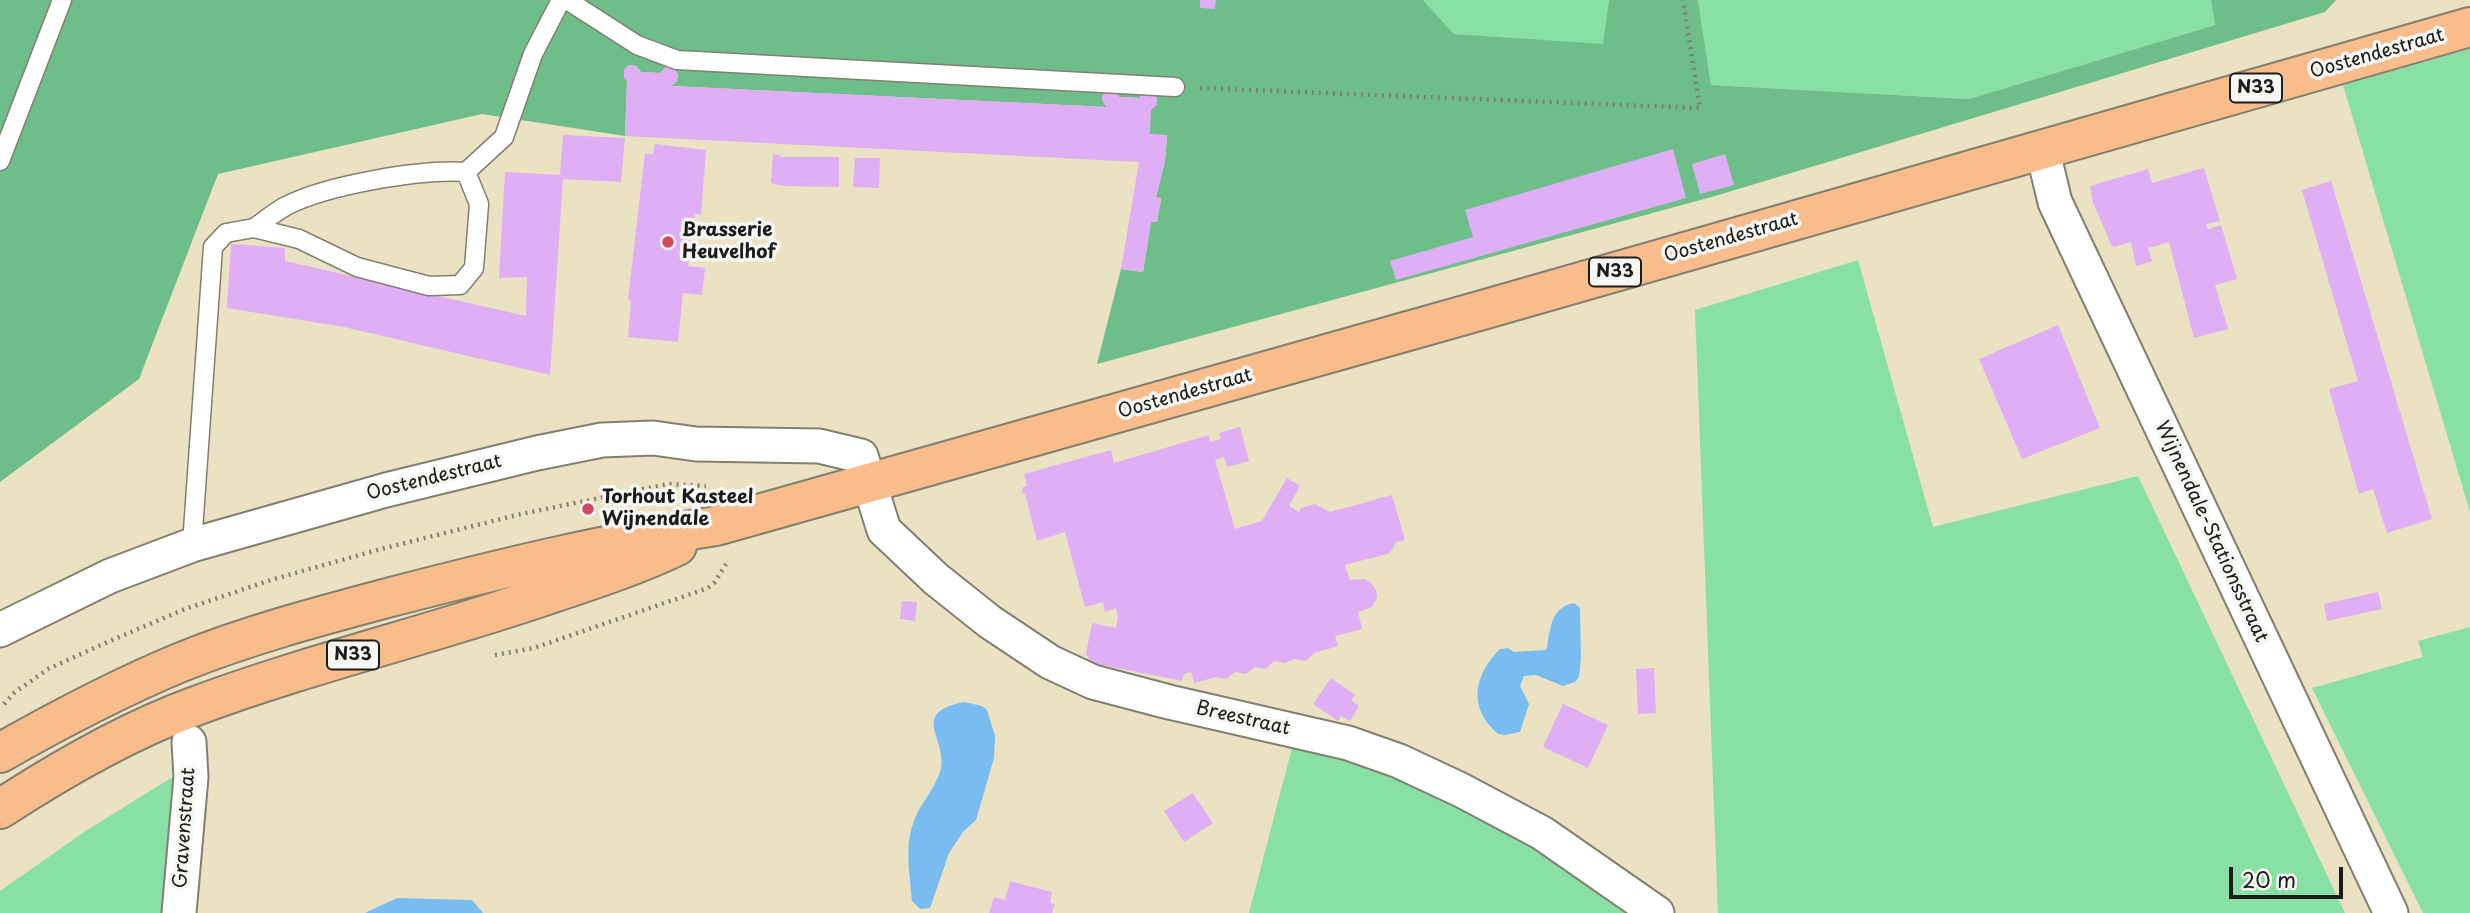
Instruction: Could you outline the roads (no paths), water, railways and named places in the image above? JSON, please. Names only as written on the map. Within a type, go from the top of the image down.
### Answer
[{"type":"main road","name":"Oostendestraat","points":[[0,753],[76,710],[180,663],[293,624],[462,578],[622,541],[716,526],[2470,27]]},
{"type":"main road","name":"Oostendestraat","points":[[0,809],[109,744],[191,708],[304,670],[483,617],[628,568],[716,526]]},
{"type":"street","name":"Wijnendale-Stationsstraat","points":[[2042,148],[2055,202],[2390,913]]},
{"type":"street","name":"Oostendestraat","points":[[0,630],[110,576],[192,545],[386,490],[602,440],[653,438],[719,445],[819,446],[861,456],[870,483]]},
{"type":"street","name":"Breestraat","points":[[870,483],[884,530],[936,579],[990,622],[1050,662],[1093,682],[1348,743],[1399,761],[1461,790],[1542,834],[1657,913]]},
{"type":"street","name":"Gravenstraat","points":[[180,913],[191,777],[189,742]]},
{"type":"lane","points":[[0,161],[62,0]]},
{"type":"lane","points":[[254,228],[285,206],[331,189],[442,171],[466,172],[504,137],[533,54],[561,0]]},
{"type":"lane","points":[[567,0],[637,46],[677,60],[1175,87]]},
{"type":"lane","points":[[192,545],[213,247],[226,233],[254,228],[299,239],[357,267],[429,286],[460,285],[474,268],[479,204],[466,172]]},
{"type":"water","points":[[1574,603],[1580,608],[1579,677],[1575,682],[1563,686],[1536,675],[1524,676],[1520,686],[1529,704],[1520,732],[1498,734],[1488,724],[1478,703],[1484,670],[1500,649],[1508,648],[1514,652],[1545,650],[1556,614],[1566,605]]},
{"type":"water","points":[[964,702],[982,706],[987,710],[995,736],[994,758],[976,820],[963,832],[949,853],[930,908],[920,909],[912,901],[909,840],[917,814],[941,768],[934,720],[938,713],[947,707]]},
{"type":"water","points":[[397,898],[472,900],[483,913],[365,913]]},
{"type":"place","name":"Brasserie Heuvelhof","points":[[668,242]]},
{"type":"place","name":"Torhout Kasteel Wijnendale","points":[[588,509]]}]
